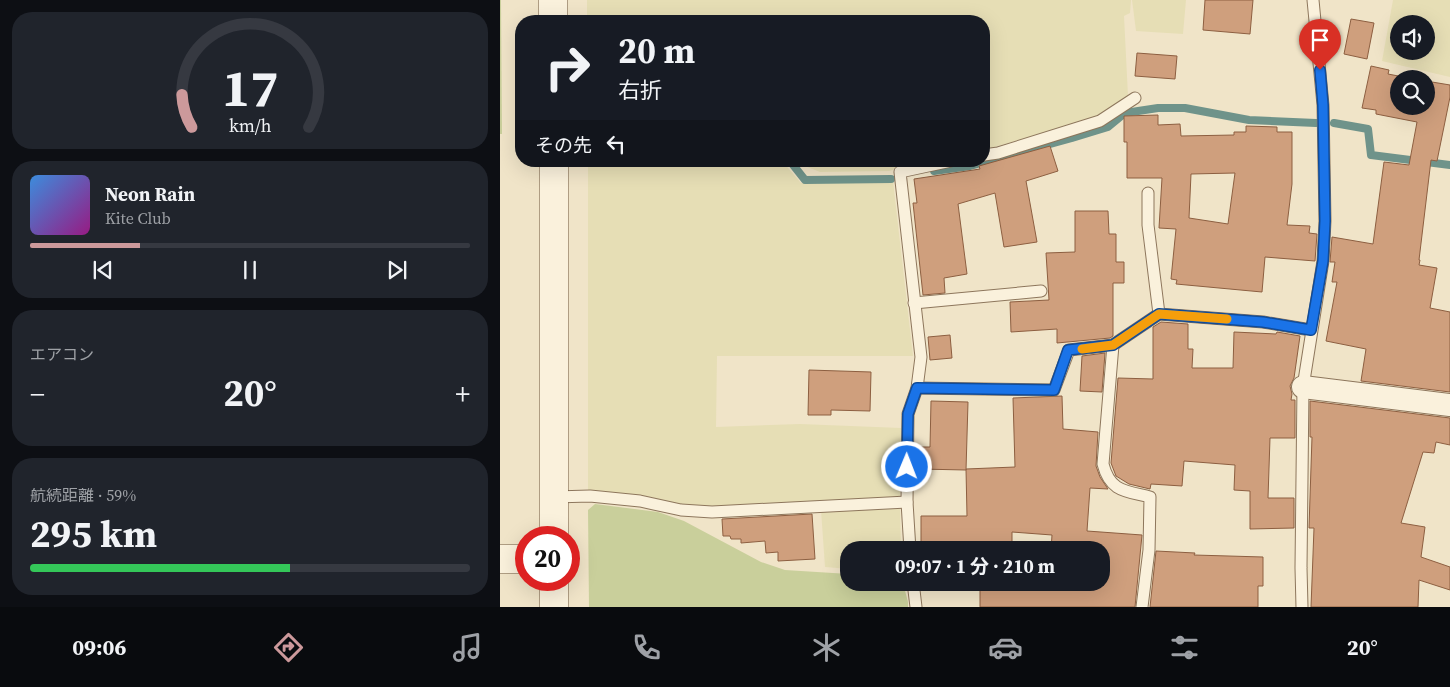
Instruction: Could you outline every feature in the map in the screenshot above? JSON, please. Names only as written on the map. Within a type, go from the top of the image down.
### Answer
[{"type":"street","points":[[553,0],[553,15]]},
{"type":"street","points":[[554,167],[554,526]]},
{"type":"street","points":[[1303,387],[1450,405]]},
{"type":"street","points":[[500,559],[515,559]]},
{"type":"street","points":[[554,591],[554,607]]},
{"type":"lane","points":[[1302,607],[1300,568],[1303,387],[1323,261],[1325,221],[1323,105],[1313,0]]},
{"type":"lane","points":[[990,155],[1100,121],[1135,98]]},
{"type":"lane","points":[[909,541],[906,502],[908,414],[917,388],[921,357],[900,172],[923,167]]},
{"type":"lane","points":[[1148,193],[1148,225],[1159,314]]},
{"type":"lane","points":[[914,303],[1041,291]]},
{"type":"lane","points":[[917,388],[1054,390],[1068,350],[1113,345],[1159,314],[1263,322],[1311,330]]},
{"type":"lane","points":[[1113,345],[1102,464],[1105,474],[1115,487],[1150,498],[1149,550],[1142,607]]},
{"type":"lane","points":[[554,497],[590,496],[640,501],[680,510],[712,512],[906,502]]},
{"type":"lane","points":[[914,591],[916,607]]},
{"type":"shaded area","points":[[587,0],[1131,0],[1130,13],[1124,16],[1128,96],[1097,118],[990,148],[990,15],[587,15]]},
{"type":"shaded area","points":[[1132,0],[1186,0],[1183,34],[1136,31]]},
{"type":"shaded area","points":[[1393,0],[1450,0],[1450,77],[1435,73],[1435,70],[1420,70],[1382,61],[1390,17],[1390,60],[1435,60],[1435,15],[1390,15]]},
{"type":"shaded area","points":[[588,167],[787,167],[801,183],[893,181],[913,356],[717,356],[716,427],[800,424],[901,428],[900,500],[712,508],[687,506],[645,496],[588,492]]},
{"type":"shaded area","points":[[808,167],[902,167],[889,171],[820,172]]},
{"type":"shaded area","points":[[900,509],[901,541],[840,541],[840,568],[825,567],[821,510]]},
{"type":"green space","points":[[501,0],[502,134],[500,134]]},
{"type":"green space","points":[[595,504],[658,512],[684,521],[761,562],[785,570],[840,573],[840,591],[905,591],[908,607],[589,607],[588,510]]},
{"type":"building","points":[[1205,0],[1253,0],[1250,34],[1203,30]]},
{"type":"building","points":[[1351,19],[1374,23],[1367,59],[1344,54]]},
{"type":"building","points":[[1137,53],[1177,56],[1175,79],[1135,76]]},
{"type":"building","points":[[1371,66],[1389,70],[1390,115],[1435,115],[1435,82],[1450,85],[1450,97],[1437,161],[1431,160],[1419,265],[1437,268],[1430,308],[1450,312],[1450,392],[1361,381],[1366,349],[1326,341],[1337,282],[1332,282],[1335,262],[1330,262],[1332,237],[1373,244],[1384,162],[1409,165],[1417,122],[1376,114],[1376,110],[1362,108]]},
{"type":"building","points":[[1158,115],[1158,125],[1180,124],[1181,136],[1234,135],[1234,132],[1246,132],[1246,126],[1277,127],[1277,132],[1292,132],[1292,184],[1287,225],[1310,226],[1309,233],[1317,234],[1315,261],[1265,257],[1262,292],[1176,284],[1177,280],[1171,279],[1176,229],[1159,228],[1162,178],[1127,178],[1127,142],[1124,142],[1124,116]],"holes":[[[1235,173],[1228,224],[1189,218],[1191,174]]]},
{"type":"building","points":[[1050,146],[1058,171],[1026,181],[1037,242],[1004,247],[995,193],[958,204],[967,274],[944,278],[945,293],[923,295],[913,203],[917,203],[914,179],[980,169],[979,167],[990,167],[990,163]]},
{"type":"building","points":[[1075,211],[1108,211],[1109,234],[1116,234],[1116,262],[1124,262],[1124,283],[1113,283],[1113,336],[1110,338],[1057,343],[1057,329],[1011,332],[1010,302],[1049,300],[1046,253],[1075,252]]},
{"type":"building","points":[[1161,322],[1188,324],[1188,349],[1193,349],[1192,368],[1233,368],[1234,332],[1276,334],[1277,332],[1300,336],[1294,378],[1290,386],[1291,400],[1295,400],[1295,438],[1270,438],[1268,498],[1294,498],[1294,528],[1250,529],[1250,491],[1234,490],[1235,465],[1184,461],[1182,486],[1151,484],[1150,489],[1129,484],[1116,476],[1111,463],[1118,378],[1153,379],[1153,327]]},
{"type":"building","points":[[950,335],[952,358],[930,360],[928,337]]},
{"type":"building","points":[[1105,353],[1102,392],[1080,391],[1082,356]]},
{"type":"building","points":[[809,370],[871,372],[870,411],[831,410],[831,415],[808,415]]},
{"type":"building","points":[[1062,396],[1063,429],[1098,432],[1096,466],[1100,477],[1108,489],[1090,488],[1087,531],[1142,535],[1135,607],[980,607],[980,591],[1110,591],[1110,541],[1052,541],[1052,535],[1012,532],[1012,541],[921,541],[921,516],[967,516],[966,469],[1015,467],[1013,398]]},
{"type":"building","points":[[931,401],[968,402],[966,470],[919,469],[920,447],[930,447]]},
{"type":"building","points":[[1310,401],[1450,418],[1450,445],[1436,442],[1434,453],[1423,452],[1401,523],[1425,527],[1421,557],[1450,567],[1450,590],[1419,580],[1418,607],[1311,607],[1314,528],[1309,528],[1312,437],[1310,437]]},
{"type":"building","points":[[812,514],[815,559],[778,561],[778,552],[766,553],[765,541],[741,543],[741,539],[731,539],[730,536],[723,536],[722,519]]},
{"type":"building","points":[[1156,551],[1195,553],[1194,555],[1263,557],[1263,586],[1258,586],[1258,607],[1150,607]]},
{"type":"waterway","points":[[990,161],[1108,127],[1125,113],[1158,108],[1185,108],[1249,120],[1316,123]]},
{"type":"waterway","points":[[1334,123],[1368,129],[1371,155],[1450,165]]},
{"type":"waterway","points":[[795,167],[805,180],[891,179]]},
{"type":"waterway","points":[[934,171],[963,167]]},
{"type":"slow traffic","points":[[1082,349],[1113,345],[1159,314],[1227,319]]},
{"type":"route","points":[[907,467],[908,414],[917,388],[1054,390],[1068,350],[1113,345],[1159,314],[1263,322],[1311,330],[1323,261],[1325,221],[1323,105],[1320,70]]}]
